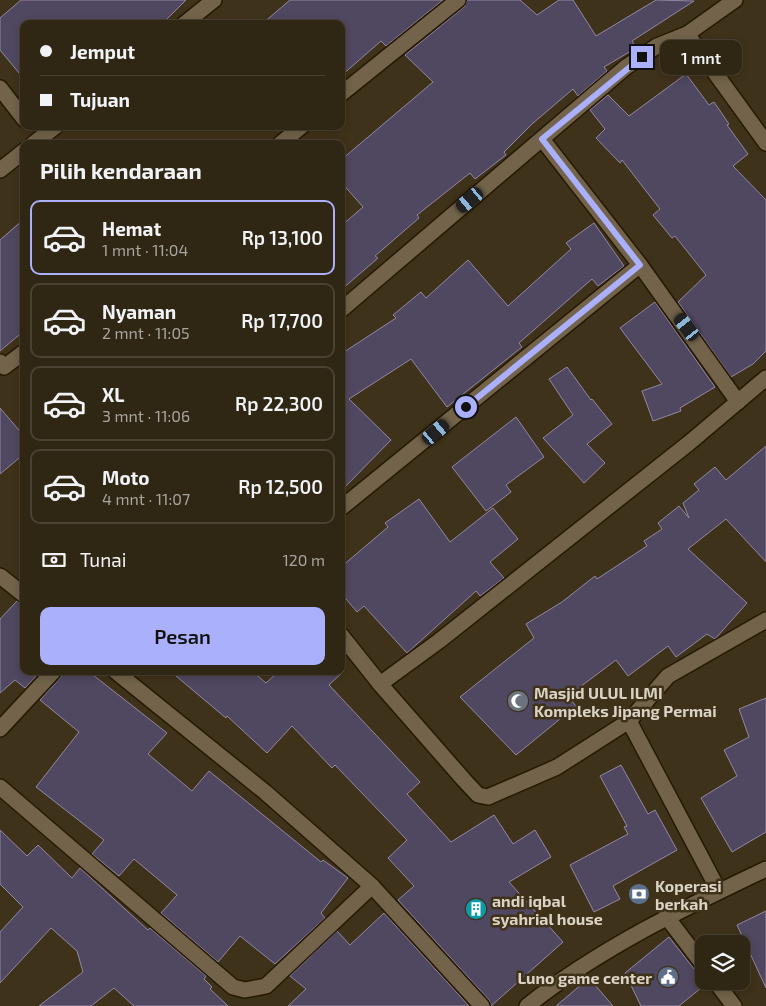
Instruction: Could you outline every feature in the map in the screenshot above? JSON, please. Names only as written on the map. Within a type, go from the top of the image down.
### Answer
[{"type":"street","points":[[189,20],[214,0]]},
{"type":"street","points":[[345,91],[458,0]]},
{"type":"street","points":[[345,307],[626,67],[657,46],[687,34],[735,0]]},
{"type":"street","points":[[687,34],[766,143]]},
{"type":"street","points":[[0,88],[20,114]]},
{"type":"street","points":[[38,140],[51,130]]},
{"type":"street","points":[[285,140],[297,130]]},
{"type":"street","points":[[542,139],[640,265],[738,402]]},
{"type":"street","points":[[0,170],[20,154]]},
{"type":"street","points":[[345,505],[640,265]]},
{"type":"street","points":[[0,362],[4,368],[20,355]]},
{"type":"street","points":[[380,684],[439,641],[689,444],[766,378]]},
{"type":"street","points":[[0,576],[20,592]]},
{"type":"street","points":[[345,640],[380,684],[478,795],[488,798],[556,766],[628,721],[668,676],[766,620]]},
{"type":"street","points":[[0,729],[50,675]]},
{"type":"street","points":[[120,675],[265,792],[372,886],[482,1006]]},
{"type":"street","points":[[628,721],[719,891]]},
{"type":"street","points":[[0,787],[233,986],[244,990],[266,986],[372,886]]},
{"type":"street","points":[[527,1006],[557,982],[666,916],[766,869]]},
{"type":"street","points":[[666,916],[695,954]]},
{"type":"street","points":[[722,990],[734,1006]]},
{"type":"building","points":[[21,0],[186,0],[166,20],[20,20],[20,74],[0,50],[0,18]]},
{"type":"building","points":[[290,0],[443,0],[386,46],[381,41],[345,72],[345,20],[267,20]]},
{"type":"building","points":[[467,0],[520,0],[537,15],[559,0],[573,0],[596,36],[656,0],[694,1],[632,41],[636,48],[604,67],[607,71],[578,96],[573,89],[532,124],[504,152],[506,155],[475,179],[470,173],[417,215],[419,218],[375,256],[378,258],[345,287],[345,223],[363,207],[345,187],[345,157],[433,82],[405,55],[464,7]]},
{"type":"building","points":[[686,74],[709,105],[714,102],[729,124],[727,125],[748,154],[733,166],[766,200],[766,351],[753,364],[731,377],[678,302],[706,275],[675,236],[672,238],[653,215],[660,209],[622,160],[620,163],[596,138],[605,129],[590,110],[608,95],[629,116]]},
{"type":"building","points":[[20,222],[20,334],[0,351],[0,240]]},
{"type":"building","points":[[594,223],[624,266],[598,286],[592,279],[519,343],[522,347],[447,407],[411,359],[349,399],[391,440],[345,487],[345,351],[396,318],[393,315],[421,292],[426,298],[468,260],[508,306],[571,249],[566,243]]},
{"type":"building","points":[[655,302],[715,387],[680,408],[681,411],[653,421],[642,391],[662,384],[620,328]]},
{"type":"building","points":[[567,367],[591,400],[612,424],[587,444],[605,463],[584,483],[543,438],[573,415],[549,379]]},
{"type":"building","points":[[0,408],[20,431],[20,457],[0,474]]},
{"type":"building","points":[[516,417],[544,457],[506,485],[511,492],[486,511],[452,467]]},
{"type":"building","points":[[766,446],[766,562],[726,519],[688,549],[747,603],[715,639],[707,634],[676,657],[668,646],[628,676],[616,660],[568,696],[576,706],[516,755],[460,697],[534,638],[526,624],[562,602],[595,576],[597,579],[647,546],[644,541],[662,529],[658,523],[679,506],[689,518],[683,503],[699,490],[694,484],[715,467],[726,480]]},
{"type":"building","points":[[419,499],[450,542],[493,508],[518,539],[490,562],[504,578],[480,596],[476,591],[407,653],[364,606],[357,612],[345,598],[345,564],[388,527],[385,523]]},
{"type":"building","points":[[17,601],[20,602],[20,675],[37,675],[25,688],[15,680],[0,693],[0,619]]},
{"type":"building","points":[[62,675],[93,675],[167,733],[148,754],[192,791],[209,771],[321,862],[323,860],[348,878],[321,913],[325,918],[275,964],[240,936],[218,962],[161,913],[177,895],[134,859],[119,876],[92,854],[104,840],[36,787],[79,732],[40,700]]},
{"type":"building","points":[[175,675],[257,675],[266,683],[275,675],[340,675],[329,685],[420,782],[407,794],[451,842],[494,815],[513,844],[535,830],[551,857],[509,882],[563,942],[491,1006],[489,1000],[398,900],[414,886],[388,858],[407,840],[335,765],[332,768],[292,726],[267,753],[227,716],[226,718]]},
{"type":"building","points":[[766,698],[766,832],[732,852],[701,798],[737,776],[724,750],[749,737],[739,709]]},
{"type":"building","points":[[621,765],[648,814],[655,810],[677,850],[613,886],[620,899],[594,912],[570,865],[628,834],[624,827],[627,826],[600,776]]},
{"type":"building","points":[[0,830],[27,856],[38,845],[72,878],[80,868],[148,930],[150,928],[206,976],[204,979],[212,987],[210,989],[228,1006],[134,1006],[114,988],[91,1006],[39,1006],[83,972],[77,951],[51,928],[0,983],[0,932],[23,907],[0,884]]},
{"type":"building","points":[[766,911],[766,988],[750,953],[750,935],[742,935],[737,925]]},
{"type":"building","points":[[384,913],[469,1006],[288,1006],[306,989],[290,976],[337,931],[350,945]]},
{"type":"building","points":[[669,937],[695,970],[695,990],[699,990],[679,1006],[641,1006],[625,973]]},
{"type":"building","points":[[589,978],[613,1006],[556,1006]]},
{"type":"place","name":"Masjid ULUL ILMI Kompleks Jipang Permai","points":[[518,701]]},
{"type":"place","name":"Koperasi berkah","points":[[639,894]]},
{"type":"place","name":"andi iqbal syahrial house","points":[[476,909]]},
{"type":"place","name":"Luno game center","points":[[668,977]]},
{"type":"route","points":[[466,407],[640,265],[542,139],[626,67],[642,57]]}]
